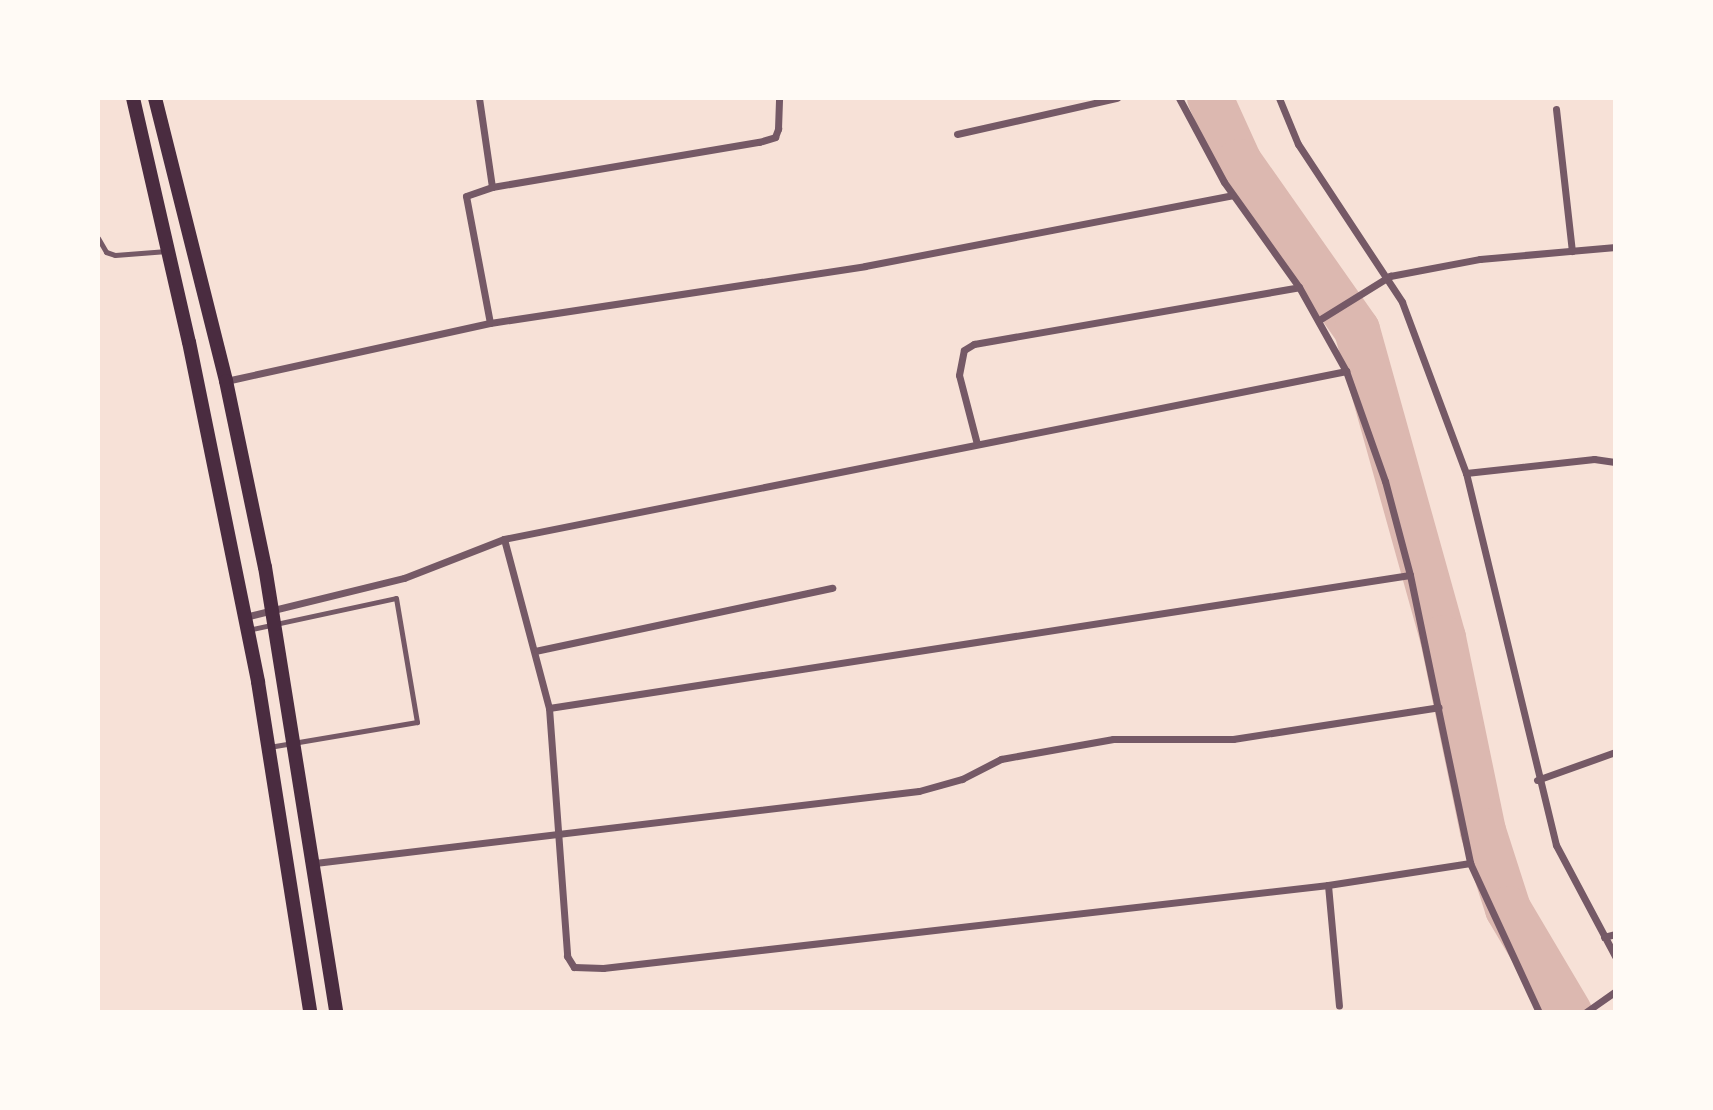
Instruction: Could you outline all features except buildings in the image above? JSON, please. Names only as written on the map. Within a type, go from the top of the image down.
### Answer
[{"type":"main road","points":[[133,98],[169,251],[246,623],[269,747],[310,1012]]},
{"type":"main road","points":[[155,98],[226,381],[273,617],[315,863],[336,1012]]},
{"type":"street","points":[[478,98],[492,187]]},
{"type":"street","points":[[490,323],[465,206],[466,196],[473,191],[492,187],[759,142],[775,137],[778,129],[779,98]]},
{"type":"street","points":[[957,134],[1117,98]]},
{"type":"street","points":[[1179,98],[1232,195],[1299,287],[1346,371],[1385,481],[1410,575],[1470,863],[1539,1012]]},
{"type":"street","points":[[1279,98],[1298,144],[1390,276],[1466,473],[1516,669],[1537,780],[1556,845],[1615,956]]},
{"type":"street","points":[[1556,109],[1572,251]]},
{"type":"street","points":[[226,381],[490,323],[865,266],[1232,195]]},
{"type":"street","points":[[1319,320],[1390,276],[1480,259],[1615,247]]},
{"type":"street","points":[[977,444],[959,374],[964,350],[974,344],[1299,287]]},
{"type":"street","points":[[246,623],[404,578],[504,539],[1346,371]]},
{"type":"street","points":[[1466,473],[1594,459],[1615,462]]},
{"type":"street","points":[[504,539],[549,708],[567,956],[574,967],[603,968],[1328,885],[1470,863]]},
{"type":"street","points":[[549,708],[1410,575]]},
{"type":"street","points":[[535,651],[832,587]]},
{"type":"street","points":[[315,863],[919,790],[955,782],[1000,759],[1113,739],[1233,739],[1439,707]]},
{"type":"street","points":[[1537,780],[1615,752]]},
{"type":"street","points":[[1328,885],[1339,1006]]},
{"type":"street","points":[[1604,937],[1615,934]]},
{"type":"street","points":[[1586,1012],[1615,992]]},
{"type":"lane","points":[[98,239],[106,252],[115,255],[169,251]]},
{"type":"lane","points":[[246,623],[396,598],[417,722],[269,747]]},
{"type":"lane","points":[[544,1012],[737,1012]]},
{"type":"waterway","points":[[1210,98],[1239,162],[1357,330],[1443,638],[1483,831],[1508,909],[1569,1012]]}]
